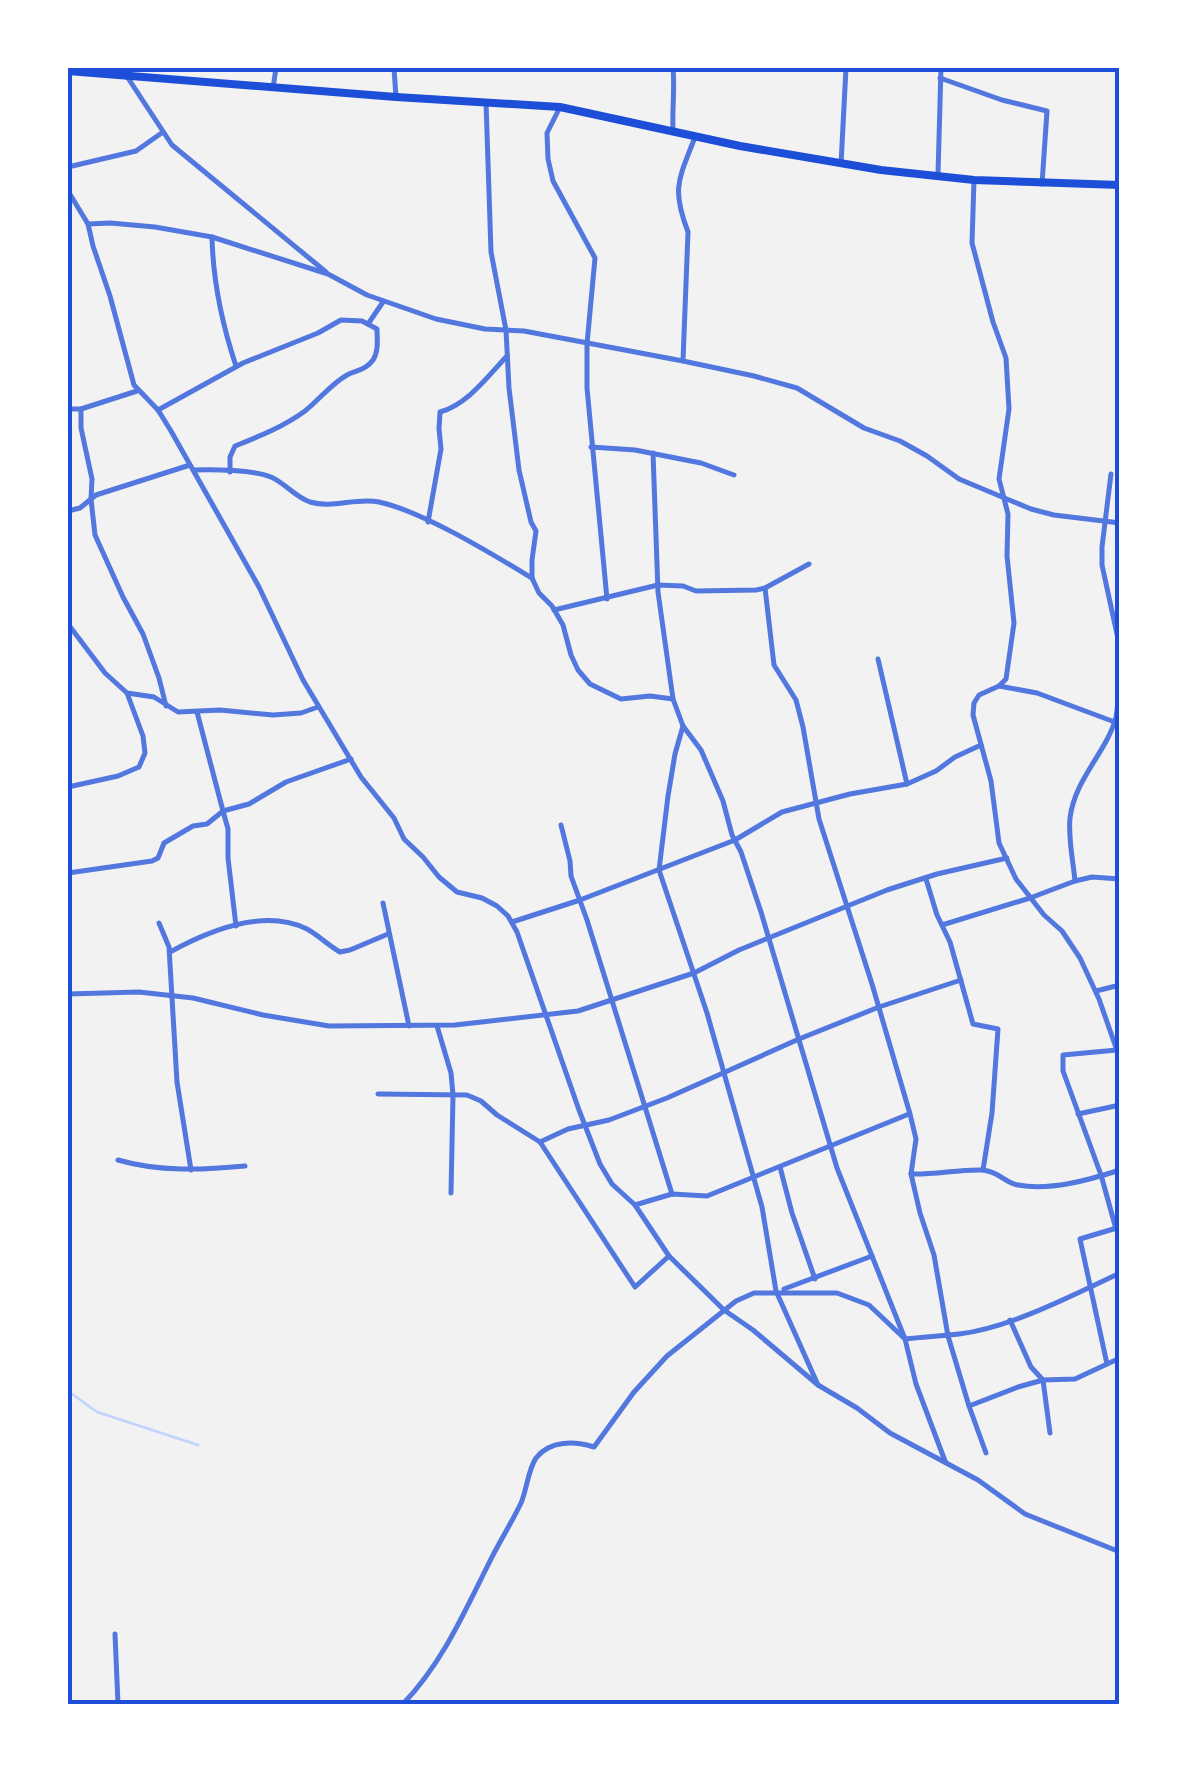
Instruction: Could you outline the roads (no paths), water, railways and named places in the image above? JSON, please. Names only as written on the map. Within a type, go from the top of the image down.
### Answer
[{"type":"highway","points":[[68,71],[560,107],[673,133],[842,164],[974,180],[1120,185]]},
{"type":"street","points":[[273,88],[276,68]]},
{"type":"street","points":[[394,68],[396,98]]},
{"type":"street","points":[[673,68],[673,133]]},
{"type":"street","points":[[842,164],[846,68]]},
{"type":"street","points":[[938,177],[941,68]]},
{"type":"street","points":[[126,75],[172,145],[328,274]]},
{"type":"street","points":[[940,78],[1047,111],[1042,184]]},
{"type":"street","points":[[486,102],[491,252],[506,330],[519,470],[536,532],[532,578],[563,625],[571,655],[590,684],[622,699],[673,699]]},
{"type":"street","points":[[560,107],[548,132],[548,159],[553,181],[594,258],[587,388],[607,599]]},
{"type":"street","points":[[68,167],[136,151],[163,132]]},
{"type":"street","points":[[683,361],[688,232],[676,190],[694,137]]},
{"type":"street","points":[[974,180],[972,243],[1006,358],[1009,410],[999,479],[1008,514],[1007,556],[1014,623],[1006,679],[979,695],[973,714],[992,781],[1000,843],[1016,879],[1062,931],[1080,958],[1120,1059]]},
{"type":"street","points":[[68,191],[88,224],[134,385],[158,410],[192,468],[259,587],[303,680],[361,777],[394,818],[404,839],[439,876],[457,892],[497,906],[512,922],[584,1126],[612,1184],[634,1205],[669,1256],[724,1310],[818,1385],[890,1433],[978,1480],[1026,1514],[1120,1552]]},
{"type":"street","points":[[88,224],[156,227],[212,237],[328,274],[367,295],[436,320],[683,361],[797,388],[864,428],[927,456],[959,479],[1031,509],[1120,523]]},
{"type":"street","points":[[212,237],[213,269],[236,367]]},
{"type":"street","points":[[368,324],[383,300]]},
{"type":"street","points":[[158,410],[236,367],[341,320],[362,321],[378,330],[377,352],[372,362],[348,374],[283,426],[235,446],[230,456],[230,472]]},
{"type":"street","points":[[428,522],[441,449],[440,412],[465,398],[507,356]]},
{"type":"street","points":[[68,409],[82,409],[138,390]]},
{"type":"street","points":[[82,409],[80,428],[92,479],[94,535],[143,634],[166,706]]},
{"type":"street","points":[[592,447],[652,453],[701,463],[734,475]]},
{"type":"street","points":[[652,453],[658,585],[673,699],[683,726],[701,750],[719,791],[769,938],[837,1168],[905,1339],[916,1384],[945,1461]]},
{"type":"street","points":[[68,511],[80,508],[96,495],[192,468],[256,472],[273,478],[305,500],[326,505],[366,500],[383,503],[428,522],[532,578]]},
{"type":"street","points":[[1111,474],[1102,565],[1120,648]]},
{"type":"street","points":[[554,610],[658,585],[709,592],[765,588],[809,564]]},
{"type":"street","points":[[765,588],[774,665],[796,700],[816,802],[910,1114],[916,1139],[912,1174],[920,1213],[934,1256],[948,1334],[986,1453]]},
{"type":"street","points":[[68,624],[105,673],[127,693],[146,753],[139,766],[118,776],[68,786]]},
{"type":"street","points":[[878,659],[907,784]]},
{"type":"street","points":[[1076,880],[1070,817],[1091,763],[1117,723],[1120,670]]},
{"type":"street","points":[[998,686],[1024,689],[1117,723]]},
{"type":"street","points":[[127,693],[154,697],[178,712],[220,710],[273,715],[301,713],[319,706]]},
{"type":"street","points":[[197,712],[228,829],[236,926]]},
{"type":"street","points":[[683,726],[670,782],[659,870],[694,973],[762,1207],[776,1291],[818,1385]]},
{"type":"street","points":[[512,922],[735,840],[782,812],[907,784],[981,745]]},
{"type":"street","points":[[68,866],[68,873],[152,862],[164,843],[193,826],[207,824],[222,812],[249,804],[286,782],[351,760]]},
{"type":"street","points":[[561,825],[571,876],[672,1194]]},
{"type":"street","points":[[68,994],[139,992],[194,998],[328,1026],[437,1026],[578,1012],[694,973],[847,905],[926,878],[1007,858]]},
{"type":"street","points":[[926,878],[937,916],[950,942],[973,1024],[998,1029],[983,1170]]},
{"type":"street","points":[[942,926],[1076,880],[1120,878]]},
{"type":"street","points":[[383,902],[409,1026]]},
{"type":"street","points":[[170,952],[236,926],[282,921],[306,929],[340,952],[388,934]]},
{"type":"street","points":[[159,922],[170,952],[176,1082],[191,1170]]},
{"type":"street","points":[[540,1142],[568,1129],[609,1120],[879,1007],[960,980]]},
{"type":"street","points":[[1096,991],[1120,985]]},
{"type":"street","points":[[437,1026],[451,1073],[451,1193]]},
{"type":"street","points":[[1107,1364],[1080,1239],[1118,1228],[1063,1072],[1063,1055],[1118,1050]]},
{"type":"street","points":[[378,1094],[467,1095],[540,1142],[635,1287],[669,1256]]},
{"type":"street","points":[[1078,1114],[1120,1105]]},
{"type":"street","points":[[634,1205],[672,1194],[706,1196],[910,1114]]},
{"type":"street","points":[[118,1160],[191,1170],[246,1166]]},
{"type":"street","points":[[780,1168],[815,1279]]},
{"type":"street","points":[[912,1174],[983,1170],[1014,1185],[1042,1186],[1120,1170]]},
{"type":"street","points":[[776,1291],[872,1256]]},
{"type":"street","points":[[403,1704],[454,1635],[521,1502],[537,1458],[566,1442],[594,1447],[634,1392],[667,1356],[736,1300],[776,1291],[837,1293],[869,1306],[905,1339],[958,1334],[1030,1314],[1120,1274]]},
{"type":"street","points":[[1010,1320],[1031,1367],[1043,1380],[1050,1433]]},
{"type":"street","points":[[968,1406],[1043,1380],[1075,1378],[1120,1358]]},
{"type":"street","points":[[115,1634],[118,1704]]},
{"type":"waterway","points":[[68,1391],[97,1412],[198,1445]]}]
